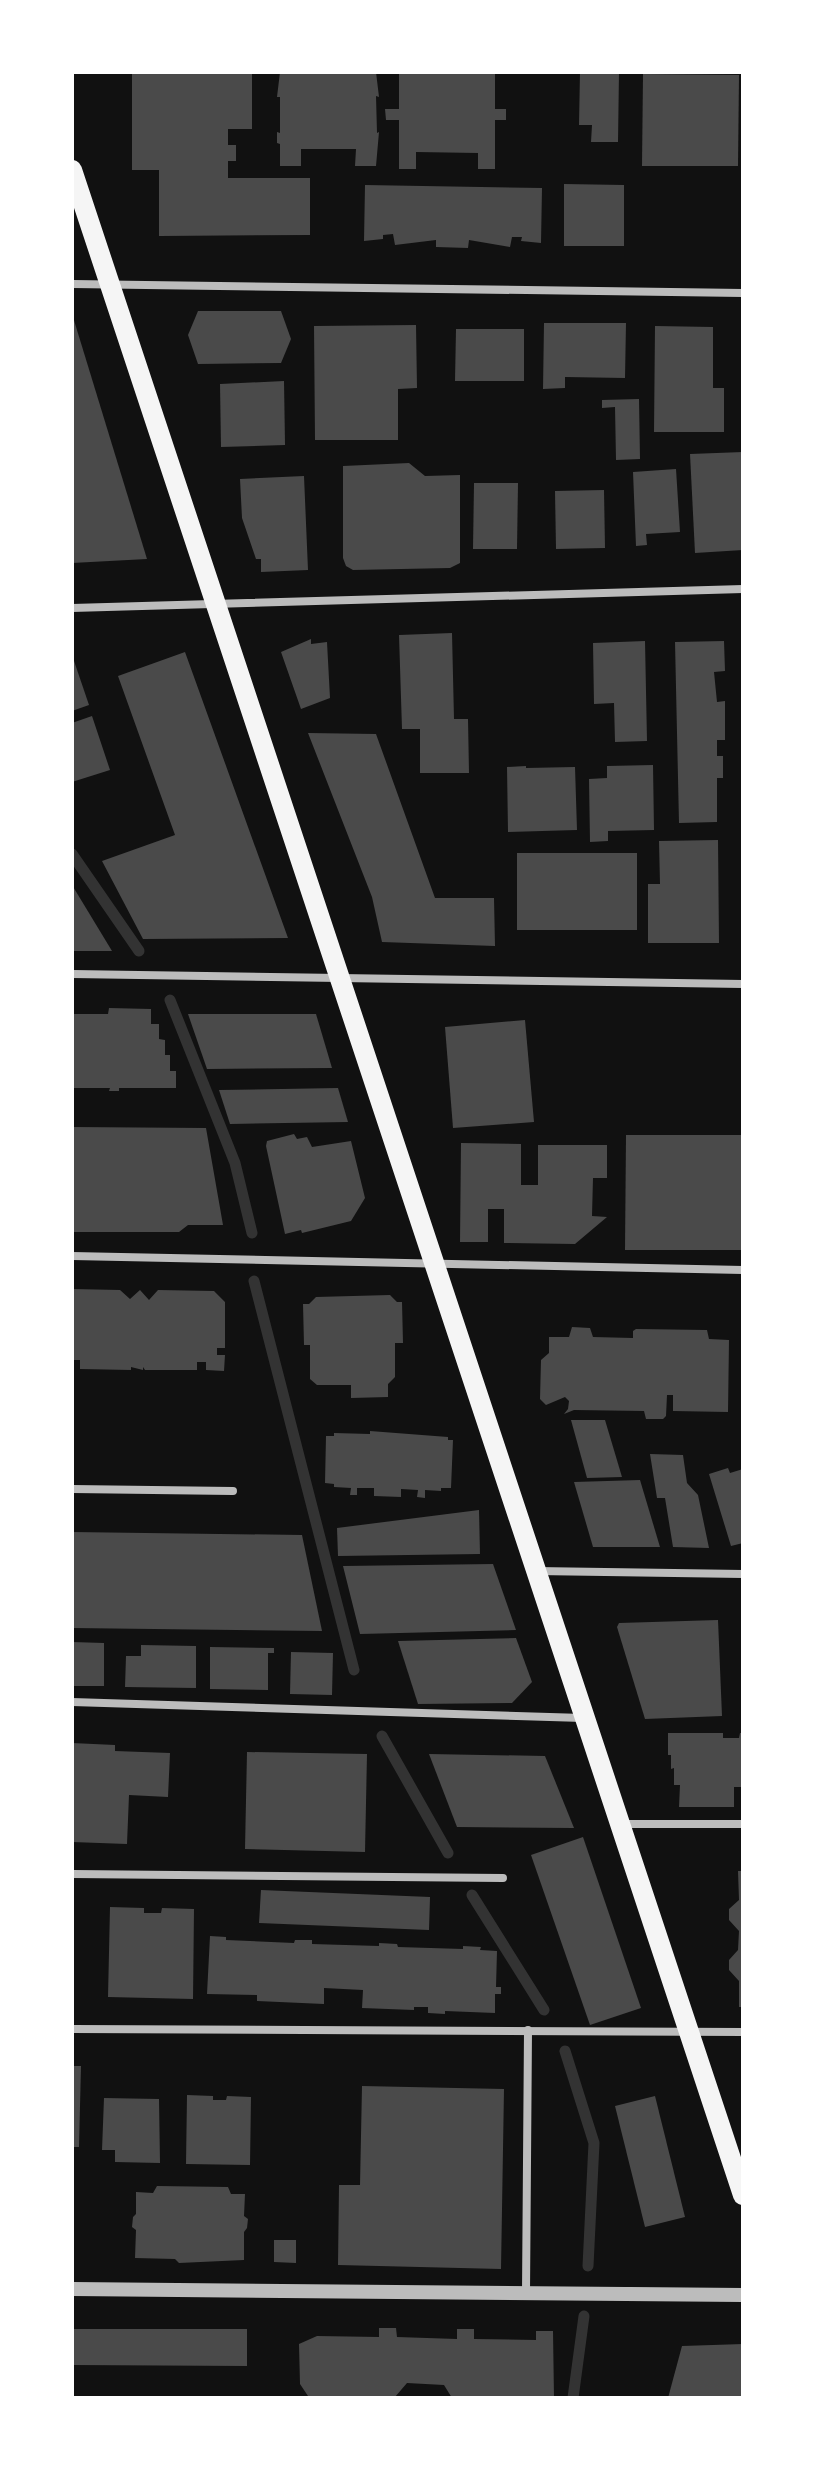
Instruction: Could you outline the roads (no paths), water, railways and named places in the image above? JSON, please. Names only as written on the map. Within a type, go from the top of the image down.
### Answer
[{"type":"main road","points":[[72,170],[743,2195]]},
{"type":"street","points":[[72,284],[743,293]]},
{"type":"street","points":[[72,608],[743,589]]},
{"type":"street","points":[[72,974],[743,984]]},
{"type":"street","points":[[72,1256],[743,1270]]},
{"type":"street","points":[[72,1489],[233,1491]]},
{"type":"street","points":[[536,1571],[743,1574]]},
{"type":"street","points":[[72,1702],[585,1718]]},
{"type":"street","points":[[620,1824],[743,1824]]},
{"type":"street","points":[[72,1874],[503,1878]]},
{"type":"street","points":[[72,2029],[743,2032]]},
{"type":"street","points":[[526,2293],[528,2030]]},
{"type":"street","points":[[72,2289],[743,2295]]},
{"type":"waterway","points":[[72,854],[139,951]]},
{"type":"waterway","points":[[170,1000],[235,1163],[252,1233]]},
{"type":"waterway","points":[[254,1281],[354,1670]]},
{"type":"waterway","points":[[382,1736],[448,1853]]},
{"type":"waterway","points":[[472,1895],[544,2010]]},
{"type":"waterway","points":[[565,2051],[594,2143],[588,2266]]},
{"type":"waterway","points":[[573,2398],[584,2316]]}]
